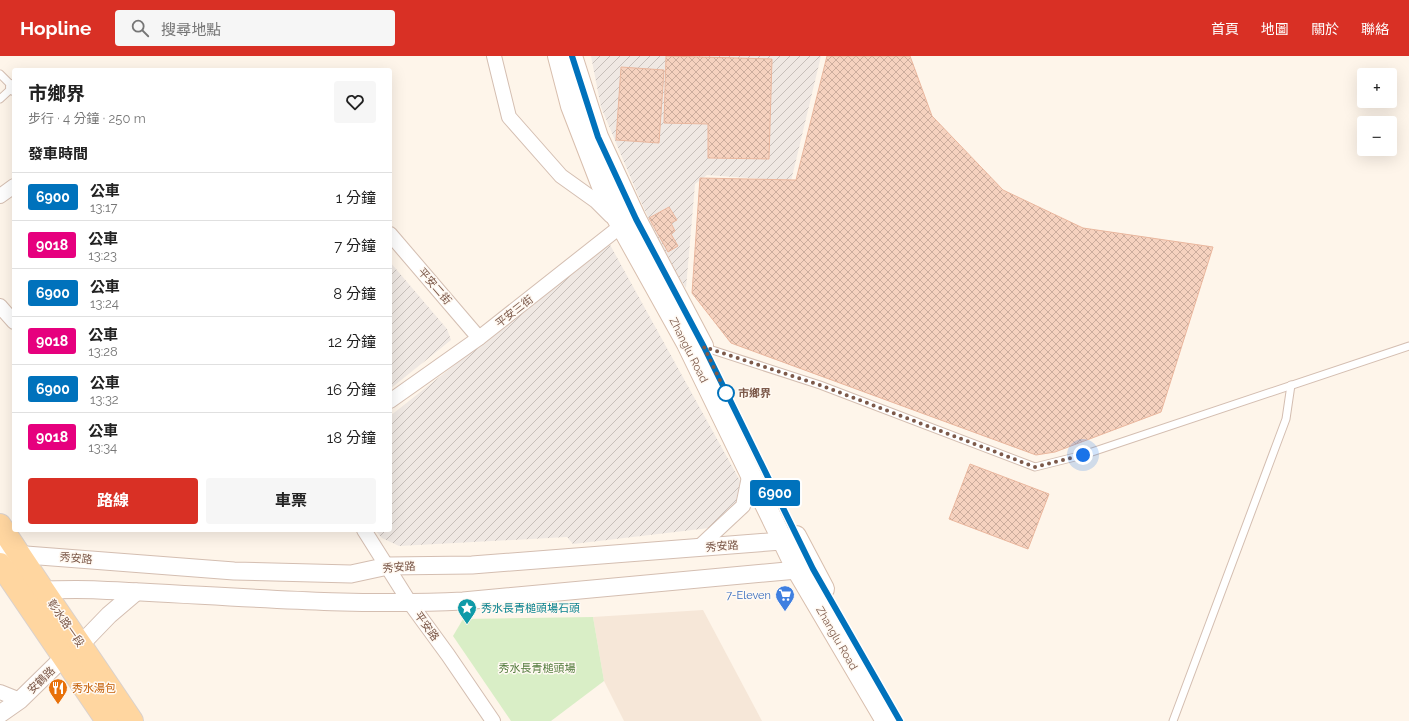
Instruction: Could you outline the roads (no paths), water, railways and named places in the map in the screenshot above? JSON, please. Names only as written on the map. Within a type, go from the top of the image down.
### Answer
[{"type":"main road","name":"Zhanglu Road","points":[[558,56],[571,106],[608,202],[629,223]]},
{"type":"main road","name":"Zhanglu Road","points":[[572,56],[598,137],[629,223],[696,346],[805,569],[886,721]]},
{"type":"main road","name":"Zhanglu Road","points":[[696,346],[750,472],[791,540]]},
{"type":"main road","name":"彰水路一段","points":[[0,525],[6,557],[16,589],[72,650],[132,721]]},
{"type":"main road","name":"彰水路一段","points":[[6,557],[42,590],[107,721]]},
{"type":"main road","name":"Zhanglu Road","points":[[805,569],[900,721]]},
{"type":"street","points":[[494,56],[509,117],[561,176],[629,223]]},
{"type":"street","points":[[0,196],[12,187]]},
{"type":"street","name":"平安三街","points":[[392,400],[479,338],[629,223]]},
{"type":"street","name":"平安二街","points":[[392,236],[479,338]]},
{"type":"street","points":[[0,306],[12,320]]},
{"type":"street","points":[[700,547],[744,506],[750,472]]},
{"type":"street","name":"平安路","points":[[365,532],[410,603],[448,655],[492,721]]},
{"type":"street","name":"秀安路","points":[[6,557],[234,571],[351,574],[388,566],[472,565],[791,540]]},
{"type":"street","points":[[16,589],[96,590],[233,597],[410,603],[463,601],[805,569]]},
{"type":"street","name":"安鶴路","points":[[0,714],[20,700],[109,615],[136,592]]},
{"type":"street","points":[[0,692],[20,700]]},
{"type":"lane","points":[[0,74],[12,85]]},
{"type":"lane","points":[[0,98],[12,89]]},
{"type":"lane","points":[[696,346],[820,385],[1035,467],[1083,455],[1409,346]]},
{"type":"lane","points":[[1173,721],[1286,418],[1291,385]]},
{"type":"place","name":"市鄉界","points":[[726,393]]},
{"type":"place","name":"7-Eleven","points":[[785,612]]},
{"type":"place","name":"秀水長青槌頭場石頭","points":[[467,625]]},
{"type":"place","name":"秀水湯包","points":[[58,705]]},
{"type":"park label","name":"秀水長青槌頭場","points":[[537,668]]}]
